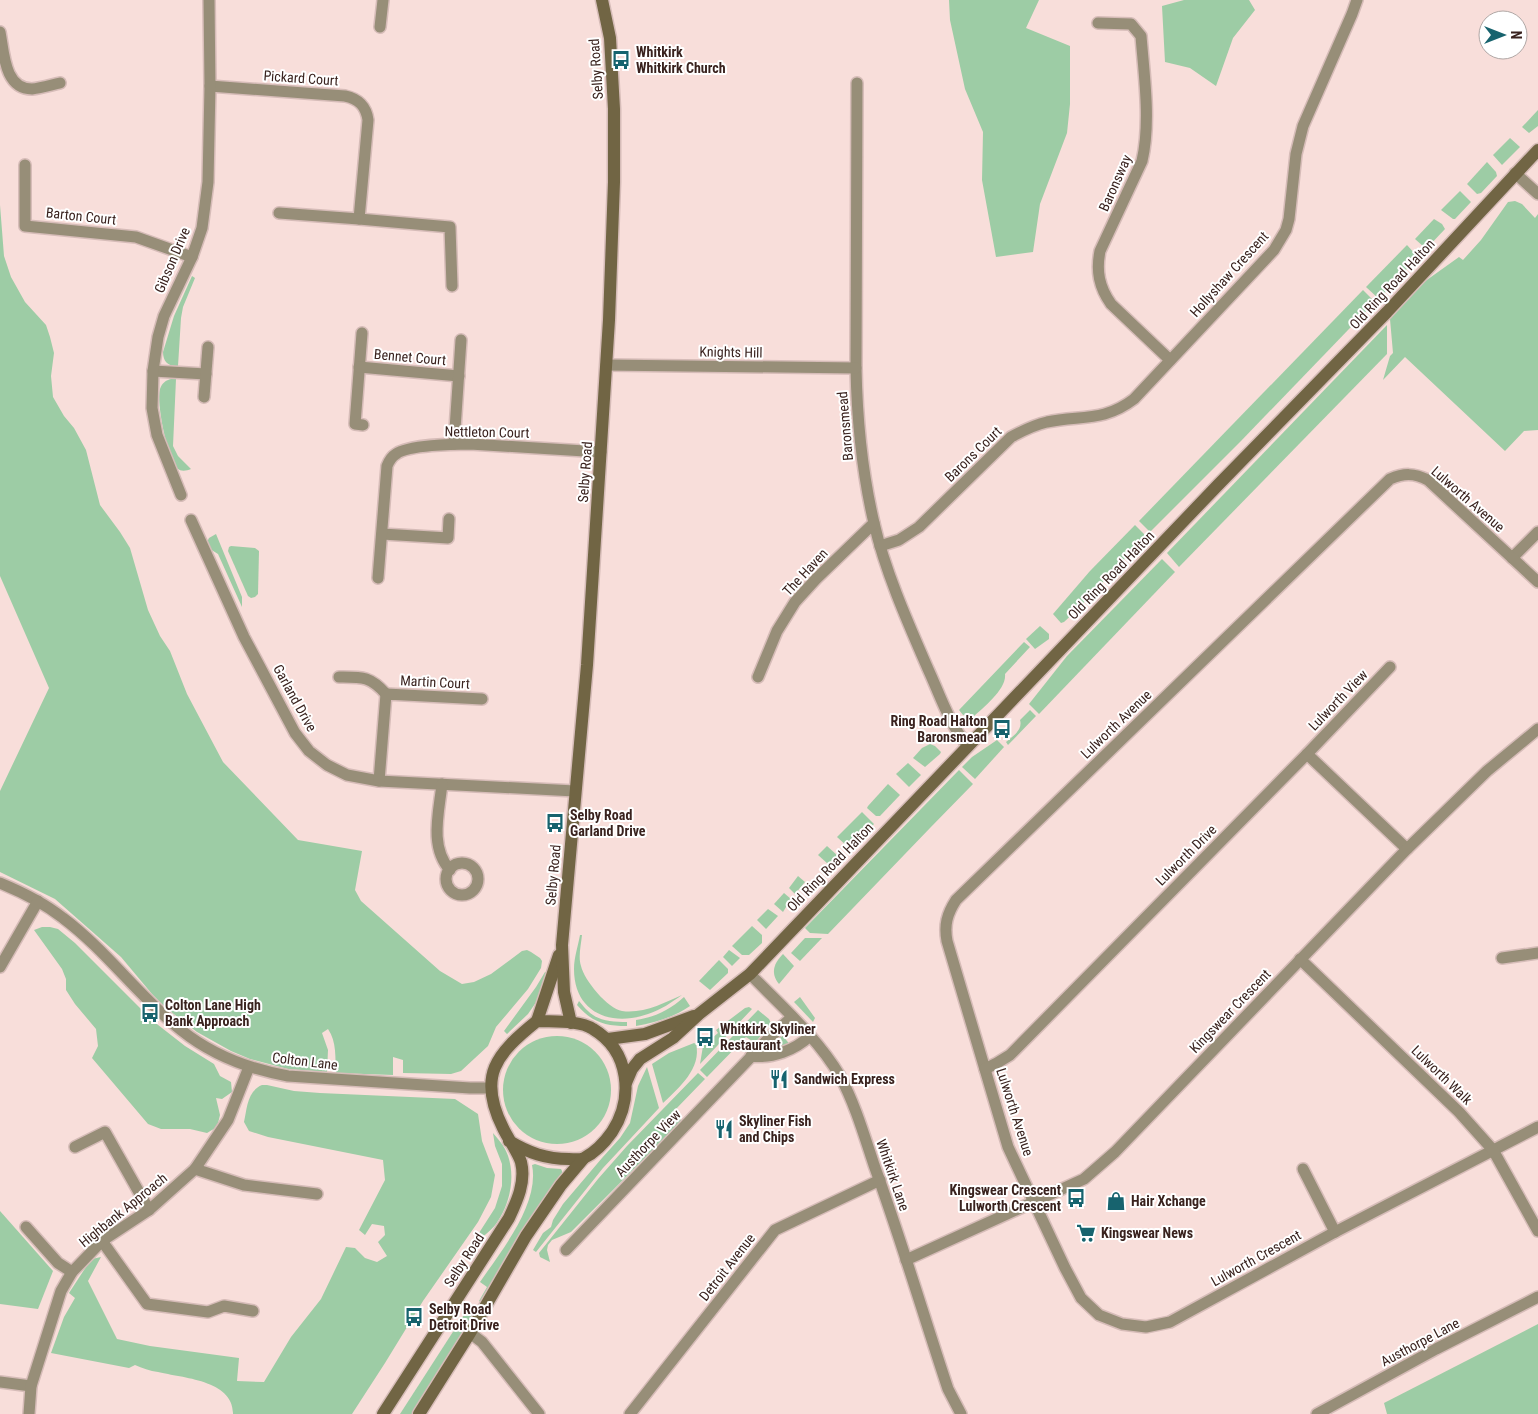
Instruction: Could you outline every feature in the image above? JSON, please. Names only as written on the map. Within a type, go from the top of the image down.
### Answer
[{"type":"main road","name":"Selby Road","points":[[571,1022],[564,992],[562,945],[587,665],[606,365],[614,182],[614,109],[610,38],[602,0]]},
{"type":"main road","name":"Old Ring Road Halton","points":[[626,1083],[632,1069],[640,1059],[673,1038],[699,1014],[750,974],[1218,485],[1388,312],[1538,150]]},
{"type":"main road","name":"Selby Road","points":[[537,1021],[562,945]]},
{"type":"main road","name":"Old Ring Road Halton","points":[[608,1039],[645,1034],[699,1014]]},
{"type":"main road","points":[[419,1414],[470,1333],[526,1236],[561,1184],[583,1158],[606,1140],[618,1121],[624,1103],[626,1083],[621,1060],[608,1039],[592,1028],[571,1022],[537,1021],[508,1047],[494,1066],[490,1088],[498,1117],[509,1140],[527,1152],[556,1159],[583,1158]]},
{"type":"main road","name":"Selby Road","points":[[384,1414],[513,1209],[522,1184],[521,1162],[509,1140]]},
{"type":"street","name":"Gibson Drive","points":[[181,495],[157,435],[152,408],[153,371],[158,337],[164,316],[192,257],[202,228],[207,194],[210,86],[209,0]]},
{"type":"street","points":[[380,27],[383,0]]},
{"type":"street","name":"Hollyshaw Crescent","points":[[1170,360],[1274,250],[1286,230],[1291,208],[1296,154],[1303,126],[1357,0]]},
{"type":"street","name":"Baronsway","points":[[1098,23],[1131,24],[1142,36],[1147,129],[1146,146],[1142,161],[1100,251],[1098,262],[1100,284],[1111,304],[1170,360]]},
{"type":"street","points":[[0,32],[3,65],[11,79],[24,88],[31,89],[60,83]]},
{"type":"street","name":"Baronsmead","points":[[857,82],[856,409],[862,456],[874,523],[896,592],[949,716],[958,735],[968,746]]},
{"type":"street","name":"Pickard Court","points":[[210,86],[345,96],[359,101],[367,112],[368,120],[359,219]]},
{"type":"street","name":"Barton Court","points":[[25,165],[26,226],[136,237],[192,257]]},
{"type":"street","points":[[1515,173],[1538,194]]},
{"type":"street","points":[[279,213],[450,227],[452,286]]},
{"type":"street","name":"Bennet Court","points":[[362,334],[355,424],[363,425]]},
{"type":"street","name":"Bennet Court","points":[[454,444],[462,340]]},
{"type":"street","points":[[204,397],[208,347]]},
{"type":"street","name":"Barons Court","points":[[880,546],[899,540],[919,527],[1011,438],[1029,428],[1047,422],[1095,417],[1116,410],[1134,399],[1170,360]]},
{"type":"street","name":"Knights Hill","points":[[606,365],[856,368]]},
{"type":"street","name":"Bennet Court","points":[[359,367],[459,376]]},
{"type":"street","points":[[153,371],[206,374]]},
{"type":"street","name":"Nettleton Court","points":[[378,578],[386,474],[390,460],[402,450],[454,444],[601,452]]},
{"type":"street","name":"Lulworth Avenue","points":[[1034,1203],[1008,1147],[947,941],[946,919],[956,900],[1390,479],[1399,475],[1409,474],[1428,480],[1538,582]]},
{"type":"street","name":"Garland Drive","points":[[191,520],[244,637],[298,738],[318,758],[347,775],[380,781],[575,791]]},
{"type":"street","points":[[382,534],[448,538],[449,520]]},
{"type":"street","name":"The Haven","points":[[758,677],[777,631],[795,602],[874,523]]},
{"type":"street","points":[[1512,558],[1538,532]]},
{"type":"street","name":"Lulworth View","points":[[1307,754],[1390,667]]},
{"type":"street","name":"Martin Court","points":[[339,677],[362,677],[376,683],[386,694],[482,699]]},
{"type":"street","name":"Martin Court","points":[[380,781],[386,694]]},
{"type":"street","name":"Kingswear Crescent","points":[[906,1260],[1084,1179],[1109,1157],[1407,848],[1487,771],[1538,729]]},
{"type":"street","points":[[1307,754],[1407,848]]},
{"type":"street","name":"Lulworth Drive","points":[[985,1069],[998,1063],[1010,1054],[1307,754]]},
{"type":"street","points":[[442,784],[437,836],[443,863],[450,870]]},
{"type":"street","name":"Colton Lane","points":[[0,883],[38,901],[63,918],[91,942],[135,988],[182,1031],[215,1052],[249,1067],[288,1076],[307,1078],[490,1088]]},
{"type":"street","points":[[0,967],[38,901]]},
{"type":"street","points":[[1502,958],[1538,952]]},
{"type":"street","name":"Lulworth Walk","points":[[1300,959],[1459,1112],[1493,1150],[1538,1231]]},
{"type":"street","name":"Whitkirk Lane","points":[[750,974],[810,1036],[831,1063],[846,1089],[880,1180],[948,1388],[961,1414]]},
{"type":"street","name":"Austhorpe View","points":[[566,1250],[792,1016]]},
{"type":"street","points":[[752,1056],[772,1055],[790,1050],[803,1043],[810,1036]]},
{"type":"street","name":"Highbank Approach","points":[[29,1414],[31,1386],[61,1291],[72,1272],[102,1241],[150,1210],[195,1170],[228,1120],[249,1067]]},
{"type":"street","name":"Lulworth Crescent","points":[[1034,1203],[1081,1298],[1100,1315],[1134,1327],[1146,1327],[1170,1322],[1335,1232],[1538,1127]]},
{"type":"street","points":[[75,1147],[105,1132],[150,1210]]},
{"type":"street","points":[[1303,1169],[1335,1232]]},
{"type":"street","points":[[195,1170],[244,1185],[317,1194]]},
{"type":"street","name":"Detroit Avenue","points":[[630,1414],[775,1230],[880,1180]]},
{"type":"street","points":[[26,1227],[58,1263],[72,1272]]},
{"type":"street","points":[[102,1241],[146,1304],[208,1312],[224,1306],[253,1311]]},
{"type":"street","name":"Austhorpe Lane","points":[[1317,1414],[1538,1297]]},
{"type":"street","points":[[470,1333],[482,1342],[539,1414]]},
{"type":"street","points":[[0,1382],[31,1386]]},
{"type":"green space","points":[[949,0],[1039,0],[1026,28],[1070,46],[1070,104],[1067,133],[1040,204],[1033,252],[996,257],[982,180],[983,132],[965,89],[950,20]]},
{"type":"green space","points":[[1184,0],[1249,0],[1255,10],[1233,38],[1216,86],[1190,68],[1165,62],[1162,6]]},
{"type":"green space","points":[[1538,110],[1538,126],[1529,133],[1522,127]]},
{"type":"green space","points":[[1510,138],[1520,147],[1502,165],[1493,155]]},
{"type":"green space","points":[[1487,162],[1496,172],[1497,176],[1481,193],[1477,194],[1467,184]]},
{"type":"green space","points":[[1460,191],[1471,202],[1453,219],[1441,210]]},
{"type":"green space","points":[[1515,201],[1522,204],[1535,218],[1538,214],[1538,430],[1524,431],[1505,451],[1405,357],[1383,380],[1390,356],[1393,353],[1390,319],[1424,282],[1459,257],[1463,260],[1481,240],[1508,202]]},
{"type":"green space","points":[[0,205],[4,256],[11,277],[25,302],[46,325],[50,337],[54,353],[51,376],[53,397],[86,450],[100,505],[130,548],[148,610],[160,636],[170,651],[187,694],[223,762],[298,840],[362,851],[355,890],[361,901],[440,971],[462,984],[474,982],[491,974],[522,951],[527,950],[531,952],[542,961],[541,968],[528,989],[496,1027],[488,1046],[461,1071],[451,1074],[403,1073],[403,1060],[393,1057],[393,1075],[336,1073],[334,1045],[328,1029],[322,1033],[328,1050],[327,1072],[288,1069],[250,1059],[231,1051],[197,1032],[166,1008],[121,957],[55,899],[0,872],[0,791],[49,688],[0,576]]},
{"type":"green space","points":[[1434,219],[1442,224],[1445,229],[1428,247],[1424,247],[1415,239]]},
{"type":"green space","points":[[1407,245],[1416,255],[1416,259],[1379,299],[1366,287]]},
{"type":"green space","points":[[192,276],[195,278],[183,307],[181,318],[178,366],[171,366],[165,361],[163,352],[174,316]]},
{"type":"green space","points":[[1363,290],[1375,302],[1150,532],[1139,521]]},
{"type":"green space","points":[[1387,325],[1387,354],[1179,567],[1167,553]]},
{"type":"green space","points":[[176,379],[173,446],[178,456],[191,469],[185,471],[177,468],[173,462],[166,442],[161,417],[160,389],[164,382]]},
{"type":"green space","points":[[1135,525],[1146,536],[1077,610],[1061,623],[1053,614],[1090,571]]},
{"type":"green space","points":[[216,534],[242,597],[242,607],[218,554],[210,549],[207,542],[209,538]]},
{"type":"green space","points":[[231,546],[255,548],[259,551],[258,594],[255,597],[251,598],[248,596],[228,551]]},
{"type":"green space","points":[[1162,559],[1175,572],[1039,714],[1029,704],[1067,656]]},
{"type":"green space","points":[[1040,626],[1049,634],[1049,639],[1035,649],[1026,639]]},
{"type":"green space","points":[[1024,642],[1030,647],[1005,674],[1005,680],[994,698],[973,717],[963,715],[959,710]]},
{"type":"green space","points":[[1030,710],[1036,716],[1008,745],[1006,742],[1017,732],[1021,724],[1020,720]]},
{"type":"green space","points":[[997,740],[1004,747],[975,779],[962,767],[972,757]]},
{"type":"green space","points":[[930,744],[941,752],[925,767],[913,758],[922,748]]},
{"type":"green space","points":[[908,763],[921,775],[909,787],[896,774]]},
{"type":"green space","points":[[959,770],[973,784],[828,934],[810,933],[805,928]]},
{"type":"green space","points":[[888,784],[900,795],[880,816],[876,816],[867,808]]},
{"type":"green space","points":[[862,812],[874,824],[852,847],[848,847],[837,837]]},
{"type":"green space","points":[[827,846],[838,856],[828,864],[818,855]]},
{"type":"green space","points":[[798,876],[805,882],[795,894],[789,888]]},
{"type":"green space","points":[[784,893],[791,899],[783,912],[774,904]]},
{"type":"green space","points":[[768,909],[778,916],[766,929],[757,920]]},
{"type":"green space","points":[[752,926],[762,935],[762,943],[749,955],[742,955],[732,946]]},
{"type":"green space","points":[[42,927],[58,929],[75,943],[153,1021],[185,1046],[214,1064],[220,1076],[231,1082],[232,1092],[222,1099],[216,1098],[220,1115],[217,1127],[207,1133],[190,1129],[161,1129],[148,1124],[92,1058],[98,1046],[96,1029],[66,990],[66,979],[62,969],[34,930]]},
{"type":"green space","points":[[580,935],[582,935],[580,959],[583,972],[597,993],[616,1009],[630,1012],[638,1011],[682,995],[666,1006],[634,1018],[621,1019],[597,1013],[580,996],[576,984],[574,965]]},
{"type":"green space","points":[[805,938],[822,938],[800,961],[791,953]]},
{"type":"green space","points":[[729,950],[740,958],[732,966],[723,957]]},
{"type":"green space","points":[[783,954],[794,966],[779,984],[776,980],[774,968]]},
{"type":"green space","points":[[719,960],[728,969],[728,973],[710,990],[699,981]]},
{"type":"green space","points":[[545,972],[547,972],[541,995],[528,1014],[507,1034],[504,1031]]},
{"type":"green space","points":[[684,997],[690,1006],[684,1010],[664,1019],[636,1026],[636,1020],[662,1012]]},
{"type":"green space","points":[[800,997],[815,1018],[813,1022],[794,1002]]},
{"type":"green space","points":[[579,1001],[596,1017],[611,1021],[627,1022],[627,1026],[605,1024],[593,1019],[577,1005]]},
{"type":"green space","points":[[749,1007],[752,1009],[700,1064],[703,1046],[718,1033],[716,1030]]},
{"type":"green space","points":[[758,1010],[771,1023],[755,1043],[746,1037],[707,1077],[700,1070]]},
{"type":"green space","points":[[557,1036],[578,1040],[595,1052],[607,1069],[611,1090],[607,1111],[595,1128],[578,1140],[557,1144],[536,1140],[519,1128],[507,1111],[503,1090],[507,1069],[519,1052],[536,1040]]},
{"type":"green space","points":[[783,1036],[791,1046],[773,1050],[771,1047],[777,1039]]},
{"type":"green space","points":[[694,1043],[696,1044],[697,1053],[696,1061],[688,1077],[663,1103],[652,1064],[669,1053]]},
{"type":"green space","points":[[647,1067],[659,1108],[603,1168],[536,1252],[533,1250],[543,1233],[551,1227],[563,1204],[620,1138],[630,1123],[638,1086]]},
{"type":"green space","points":[[698,1073],[705,1079],[673,1112],[683,1122],[571,1232],[552,1240],[547,1250],[550,1262],[540,1257],[539,1253],[598,1179],[627,1146]]},
{"type":"green space","points":[[262,1085],[294,1091],[320,1093],[455,1099],[478,1114],[482,1141],[495,1175],[491,1197],[478,1222],[423,1301],[352,1414],[233,1414],[231,1403],[225,1394],[205,1382],[152,1371],[135,1365],[129,1368],[51,1353],[64,1317],[75,1298],[69,1293],[92,1259],[101,1257],[88,1281],[117,1339],[150,1346],[239,1358],[237,1381],[264,1382],[291,1337],[321,1299],[346,1247],[355,1248],[365,1258],[377,1262],[387,1256],[378,1242],[385,1235],[384,1226],[372,1224],[365,1235],[359,1230],[385,1180],[383,1160],[268,1137],[249,1131],[244,1122],[248,1101],[253,1091]]},
{"type":"green space","points":[[493,1133],[504,1147],[509,1158],[511,1187],[509,1197],[496,1224],[470,1247],[495,1208],[502,1186],[502,1164],[495,1146]]},
{"type":"green space","points":[[535,1164],[547,1168],[561,1169],[562,1174],[524,1229],[481,1302],[479,1301],[487,1287],[480,1282],[508,1242],[525,1211],[533,1180],[532,1165]]},
{"type":"green space","points":[[0,1211],[53,1271],[38,1309],[0,1304]]},
{"type":"green space","points":[[467,1310],[475,1314],[412,1414],[400,1414]]},
{"type":"green space","points":[[1538,1324],[1538,1414],[1387,1414],[1384,1403]]},
{"type":"place","name":"Whitkirk Whitkirk Church","points":[[621,60]]},
{"type":"place","name":"Ring Road Halton Baronsmead","points":[[1002,729]]},
{"type":"place","name":"Selby Road Garland Drive","points":[[555,823]]},
{"type":"place","name":"Colton Lane High Bank Approach","points":[[150,1013]]},
{"type":"place","name":"Whitkirk Skyliner Restaurant","points":[[705,1037]]},
{"type":"place","name":"Sandwich Express","points":[[779,1079]]},
{"type":"place","name":"Skyliner Fish and Chips","points":[[724,1129]]},
{"type":"place","name":"Kingswear Crescent Lulworth Crescent","points":[[1076,1198]]},
{"type":"place","name":"Hair Xchange","points":[[1116,1201]]},
{"type":"place","name":"Kingswear News","points":[[1086,1233]]},
{"type":"place","name":"Selby Road Detroit Drive","points":[[414,1317]]}]
